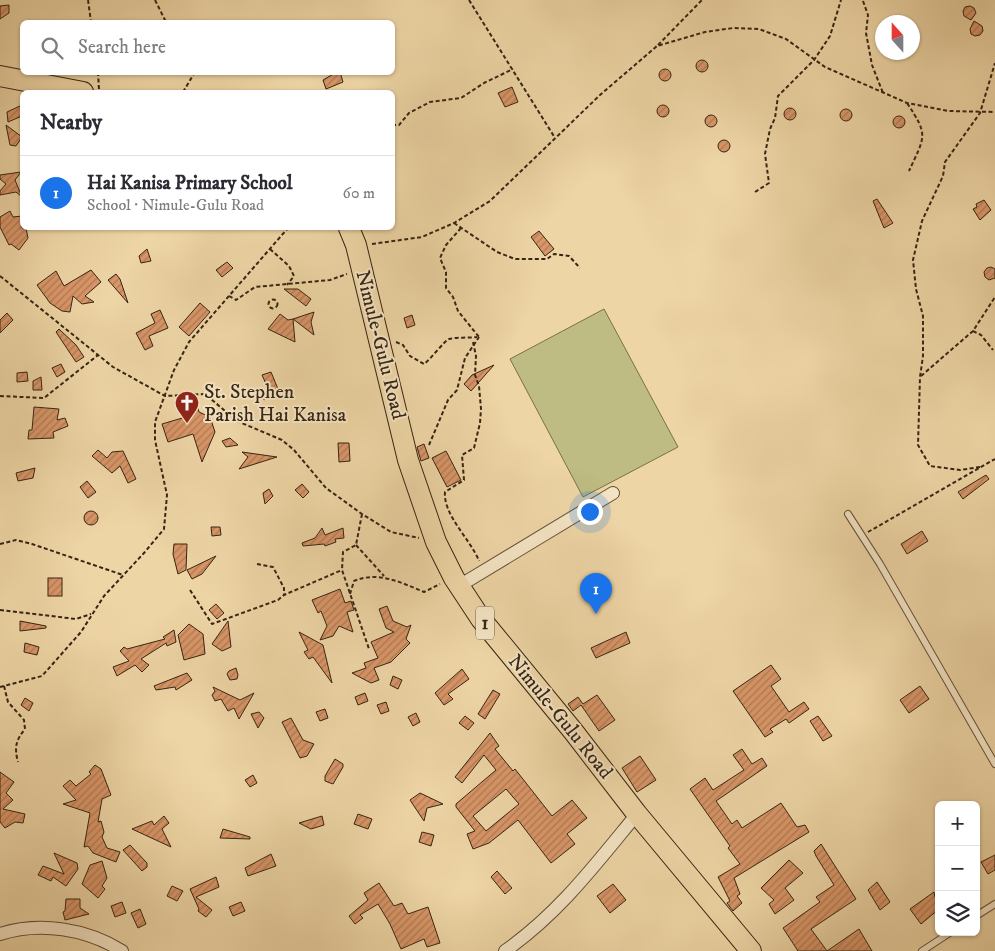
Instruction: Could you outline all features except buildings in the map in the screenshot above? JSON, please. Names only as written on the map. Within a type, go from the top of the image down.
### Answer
[{"type":"main road","points":[[0,76],[73,90]]},
{"type":"main road","name":"Nimule-Gulu Road","points":[[352,236],[408,460],[436,542],[456,582],[481,619],[573,731],[637,814],[751,951]]},
{"type":"street","points":[[456,582],[613,493]]},
{"type":"street","points":[[509,949],[531,933],[569,897],[637,814]]},
{"type":"street","points":[[0,934],[37,928],[68,929],[103,939],[122,951]]},
{"type":"lane","points":[[848,514],[995,764]]},
{"type":"lane","points":[[980,913],[995,904]]},
{"type":"lane","points":[[922,951],[945,936]]},
{"type":"path","points":[[88,0],[91,20]]},
{"type":"path","points":[[155,0],[165,20]]},
{"type":"path","points":[[468,0],[556,139]]},
{"type":"path","points":[[352,236],[422,237],[454,223],[490,201],[600,95],[657,46],[702,0]]},
{"type":"path","points":[[755,192],[769,183],[765,154],[770,129],[775,118],[778,96],[814,60],[830,36],[841,0]]},
{"type":"path","points":[[863,1],[868,15],[867,40],[874,71],[883,93]]},
{"type":"path","points":[[657,46],[704,32],[733,28],[759,29],[786,39],[814,60],[907,103],[948,111],[995,112]]},
{"type":"path","points":[[980,467],[960,470],[930,466],[918,445],[920,377],[923,356],[923,316],[916,289],[913,260],[922,221],[943,176],[945,162],[980,113],[995,63]]},
{"type":"path","points":[[395,125],[399,125],[409,113],[430,102],[460,98],[484,83],[513,69]]},
{"type":"path","points":[[98,75],[99,90]]},
{"type":"path","points":[[184,90],[193,75]]},
{"type":"path","points":[[907,103],[922,126],[924,135],[909,171]]},
{"type":"path","points":[[454,223],[497,252],[515,259],[547,260],[554,254],[569,256],[580,268]]},
{"type":"path","points":[[462,228],[446,245],[440,258],[446,272],[446,288],[453,296],[458,311],[478,337]]},
{"type":"path","points":[[0,687],[42,676],[81,632],[104,596],[164,529],[167,495],[156,440],[155,422],[174,370],[189,342],[286,230]]},
{"type":"path","points":[[270,249],[289,266],[294,276],[287,285]]},
{"type":"path","points":[[229,296],[236,300],[255,287],[330,280],[361,269]]},
{"type":"path","points":[[0,276],[113,367],[165,396],[205,394],[237,420],[282,440],[294,450],[326,488],[362,514],[391,532],[436,542]]},
{"type":"path","points":[[920,377],[974,331],[995,296]]},
{"type":"path","points":[[974,331],[981,335],[993,350]]},
{"type":"path","points":[[429,445],[448,400],[457,390],[464,358],[478,337]]},
{"type":"path","points":[[378,343],[391,339],[403,345],[410,356],[424,364],[449,339],[478,337]]},
{"type":"path","points":[[473,342],[476,356],[475,375],[479,386],[480,423],[474,448],[462,455],[464,480],[445,492],[445,496],[455,521],[472,546],[480,565]]},
{"type":"path","points":[[0,396],[44,398],[98,354]]},
{"type":"path","points":[[862,536],[995,459]]},
{"type":"path","points":[[362,514],[356,544],[344,552],[342,570],[369,649]]},
{"type":"path","points":[[0,544],[16,540],[32,544],[123,576]]},
{"type":"path","points":[[356,544],[386,577]]},
{"type":"path","points":[[257,564],[273,567],[284,588],[284,595]]},
{"type":"path","points":[[190,590],[212,624],[278,600],[284,595],[342,570]]},
{"type":"path","points":[[350,594],[354,581],[367,576],[386,577],[424,592],[456,582]]},
{"type":"path","points":[[0,610],[76,619],[93,613]]},
{"type":"path","points":[[4,686],[8,702],[24,720],[25,728],[19,736],[14,749],[18,762]]},
{"type":"shaded area","points":[[604,309],[678,447],[583,497],[510,359]]},
{"type":"place","name":"St. Stephen Parish Hai Kanisa","points":[[187,424]]},
{"type":"place","name":"Hai Kanisa Primary School","points":[[596,614]]}]
